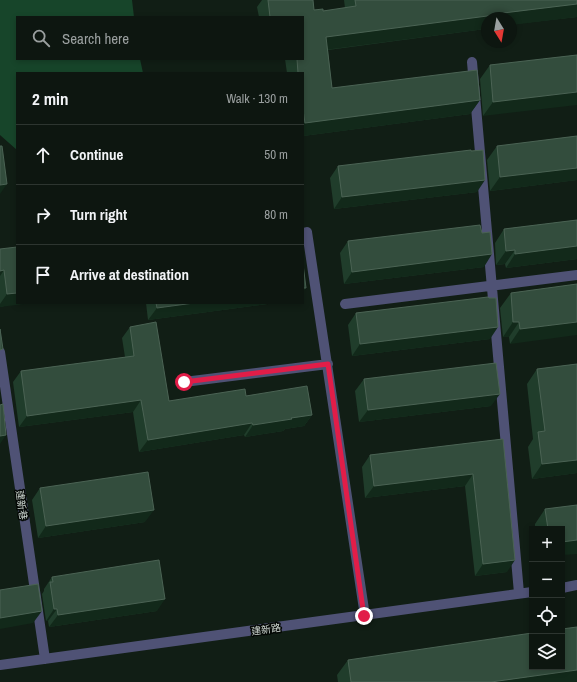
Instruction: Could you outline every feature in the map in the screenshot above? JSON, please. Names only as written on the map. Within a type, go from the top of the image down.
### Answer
[{"type":"street","points":[[472,62],[493,285],[519,594]]},
{"type":"street","points":[[304,233],[307,232],[328,364],[364,616]]},
{"type":"street","points":[[345,304],[577,275]]},
{"type":"street","name":"建新巷","points":[[0,352],[45,659]]},
{"type":"street","points":[[184,382],[328,364]]},
{"type":"street","points":[[565,588],[577,586]]},
{"type":"street","name":"建新路","points":[[0,665],[529,592]]},
{"type":"green space","points":[[0,0],[132,0],[134,16],[16,16],[16,60],[140,60],[143,72],[16,72],[16,149],[0,135]]},
{"type":"building","points":[[268,0],[313,0],[314,10],[323,9],[323,11],[356,6],[355,0],[577,0],[577,4],[511,12],[481,12],[481,17],[326,37],[332,88],[477,70],[480,100],[305,123],[304,72],[298,72],[297,60],[304,60],[304,16],[270,16]]},
{"type":"building","points":[[577,55],[577,92],[493,102],[490,65]]},
{"type":"building","points":[[577,136],[577,168],[500,177],[497,146]]},
{"type":"building","points":[[0,146],[2,146],[7,184],[0,185]]},
{"type":"building","points":[[471,150],[483,150],[485,180],[342,197],[338,166]]},
{"type":"building","points":[[577,220],[577,246],[515,254],[515,250],[506,251],[504,229]]},
{"type":"building","points":[[480,225],[482,233],[490,232],[492,254],[352,272],[348,241]]},
{"type":"building","points":[[16,247],[16,293],[7,294],[4,270],[0,271],[0,249]]},
{"type":"building","points":[[304,272],[306,288],[304,288]]},
{"type":"building","points":[[577,284],[577,322],[520,329],[519,322],[513,322],[511,293]]},
{"type":"building","points":[[488,297],[496,298],[498,327],[360,344],[356,313]]},
{"type":"building","points":[[156,304],[187,304],[157,308]]},
{"type":"building","points":[[156,322],[169,401],[245,389],[246,396],[307,386],[312,415],[148,440],[141,400],[27,416],[21,371],[134,356],[130,327]]},
{"type":"building","points":[[0,329],[3,349],[0,350]]},
{"type":"building","points":[[496,363],[500,394],[368,410],[364,379]]},
{"type":"building","points":[[577,364],[577,460],[542,464],[538,432],[545,431],[537,369]]},
{"type":"building","points":[[3,404],[6,435],[0,436],[0,405]]},
{"type":"building","points":[[503,439],[515,560],[483,564],[473,474],[374,486],[370,455]]},
{"type":"building","points":[[148,472],[154,510],[46,526],[40,488]]},
{"type":"building","points":[[577,505],[577,540],[565,542],[565,526],[548,526],[545,509]]},
{"type":"building","points":[[159,560],[165,599],[58,615],[57,609],[54,609],[50,582],[53,582],[52,577]]},
{"type":"building","points":[[38,584],[42,611],[0,618],[0,590]]},
{"type":"building","points":[[577,627],[577,670],[491,682],[351,682],[348,660],[529,633],[529,670],[565,670],[565,629]]},
{"type":"route","points":[[184,382],[328,364],[364,616]]}]
